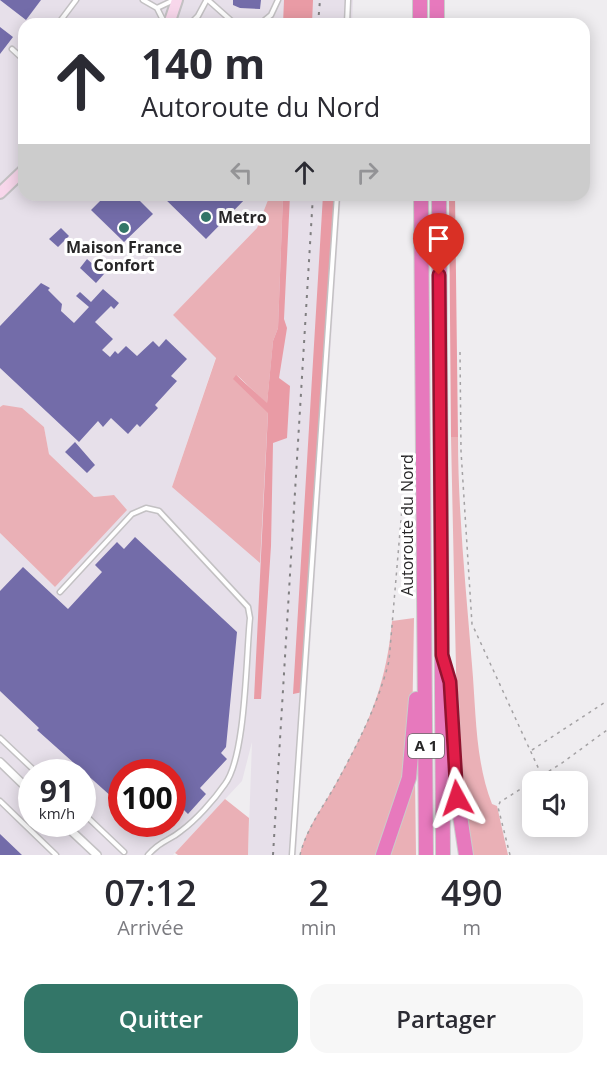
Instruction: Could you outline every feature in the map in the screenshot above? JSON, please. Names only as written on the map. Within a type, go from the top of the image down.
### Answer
[{"type":"highway","points":[[420,0],[420,18]]},
{"type":"highway","points":[[437,0],[437,18]]},
{"type":"highway","name":"Autoroute du Nord","points":[[422,201],[426,855]]},
{"type":"highway","name":"Autoroute du Nord","points":[[439,201],[443,855]]},
{"type":"highway","points":[[383,855],[409,778],[416,717],[417,669],[424,637]]},
{"type":"highway","points":[[442,655],[450,682],[455,783],[466,855]]},
{"type":"street","points":[[169,18],[176,0]]},
{"type":"street","points":[[0,193],[18,176]]},
{"type":"street","points":[[0,762],[18,779]]},
{"type":"street","points":[[80,837],[97,855]]},
{"type":"lane","points":[[62,18],[76,0]]},
{"type":"lane","points":[[143,0],[157,8],[163,18]]},
{"type":"lane","points":[[157,8],[176,0]]},
{"type":"lane","points":[[194,18],[207,0],[228,18]]},
{"type":"lane","points":[[267,18],[278,0]]},
{"type":"lane","points":[[347,18],[348,0]]},
{"type":"lane","points":[[12,49],[18,54]]},
{"type":"lane","points":[[292,855],[337,201]]},
{"type":"lane","points":[[60,592],[132,514],[152,508],[159,511],[248,607],[250,618],[240,742],[234,770],[225,785],[181,832],[159,842],[148,855]]},
{"type":"lane","points":[[0,738],[22,759]]},
{"type":"lane","points":[[0,801],[56,855]]},
{"type":"lane","points":[[96,825],[124,852]]},
{"type":"path","points":[[460,352],[462,462],[472,624],[540,771]]},
{"type":"path","points":[[300,855],[306,837],[362,736],[385,677],[390,653],[402,508]]},
{"type":"path","points":[[531,750],[607,701]]},
{"type":"path","points":[[549,771],[607,730]]},
{"type":"path","points":[[510,855],[498,807],[509,795],[522,788]]},
{"type":"shaded area","points":[[0,0],[353,0],[352,18],[18,18],[18,201],[268,201],[257,228],[173,315],[216,357],[172,487],[268,412],[276,201],[341,201],[296,855],[248,855],[252,742],[242,781],[173,855],[0,855],[0,533],[55,587],[114,495],[94,497],[49,454],[44,427],[3,405],[0,407]]},
{"type":"shaded area","points":[[284,0],[313,0],[312,18],[283,18]]},
{"type":"shaded area","points":[[268,201],[283,201],[278,328],[273,341],[267,404],[237,375],[268,412],[260,563],[172,487],[216,358],[173,315],[257,228]]},
{"type":"shaded area","points":[[283,201],[290,201],[284,319],[287,328],[279,378],[290,386],[287,438],[273,443],[271,546],[261,699],[254,699],[268,413],[233,379],[236,375],[267,403],[273,341],[278,328]]},
{"type":"shaded area","points":[[323,201],[336,201],[303,692],[293,694]]},
{"type":"shaded area","points":[[449,201],[455,201],[458,437],[451,437]]},
{"type":"shaded area","points":[[3,405],[22,408],[44,427],[49,454],[94,497],[114,495],[127,510],[55,587],[0,533],[0,407]]},
{"type":"shaded area","points":[[451,437],[458,437],[459,494],[479,753],[486,788],[492,804],[497,806],[508,855],[471,855],[458,762]]},
{"type":"shaded area","points":[[414,618],[412,731],[407,770],[377,855],[300,855],[310,828],[366,726],[385,667],[392,621]]},
{"type":"shaded area","points":[[415,778],[416,855],[388,855]]},
{"type":"shaded area","points":[[225,799],[249,818],[248,855],[178,855],[175,853]]},
{"type":"building","points":[[0,0],[41,0],[28,18],[23,18]]},
{"type":"building","points":[[233,0],[261,0],[260,9],[240,8],[233,5]]},
{"type":"building","points":[[0,27],[13,37],[0,54]]},
{"type":"building","name":"Maison France Confort","points":[[100,201],[140,201],[153,214],[124,242],[91,210]]},
{"type":"building","name":"Metro","points":[[167,201],[243,201],[206,239]]},
{"type":"building","points":[[61,228],[69,236],[58,247],[49,239]]},
{"type":"building","points":[[87,259],[104,274],[96,283],[80,268]]},
{"type":"building","points":[[41,283],[50,288],[48,290],[62,304],[61,311],[74,323],[89,307],[76,296],[80,292],[91,302],[103,289],[119,303],[114,309],[111,306],[95,322],[113,339],[102,350],[110,357],[115,351],[118,354],[126,346],[137,356],[153,341],[159,347],[166,339],[187,359],[171,376],[177,381],[155,405],[158,408],[140,427],[137,424],[128,434],[111,418],[103,427],[98,421],[79,442],[0,368],[0,326]]},
{"type":"building","points":[[75,442],[95,465],[87,473],[65,452]]},
{"type":"building","points":[[135,537],[237,632],[226,747],[221,753],[227,759],[200,788],[206,794],[188,814],[186,812],[186,759],[108,759],[108,793],[96,783],[96,759],[69,759],[37,730],[39,728],[0,691],[0,591],[23,567],[68,609],[102,572],[95,565],[117,542],[124,549]]},
{"type":"building","points":[[0,834],[22,855],[0,855]]},
{"type":"railway","points":[[318,18],[320,0]]},
{"type":"railway","points":[[273,855],[313,201]]},
{"type":"place","name":"Metro","points":[[206,217]]},
{"type":"place","name":"Maison France Confort","points":[[124,228]]},
{"type":"route","points":[[439,275],[442,655],[450,682],[453,762],[457,798]]}]
